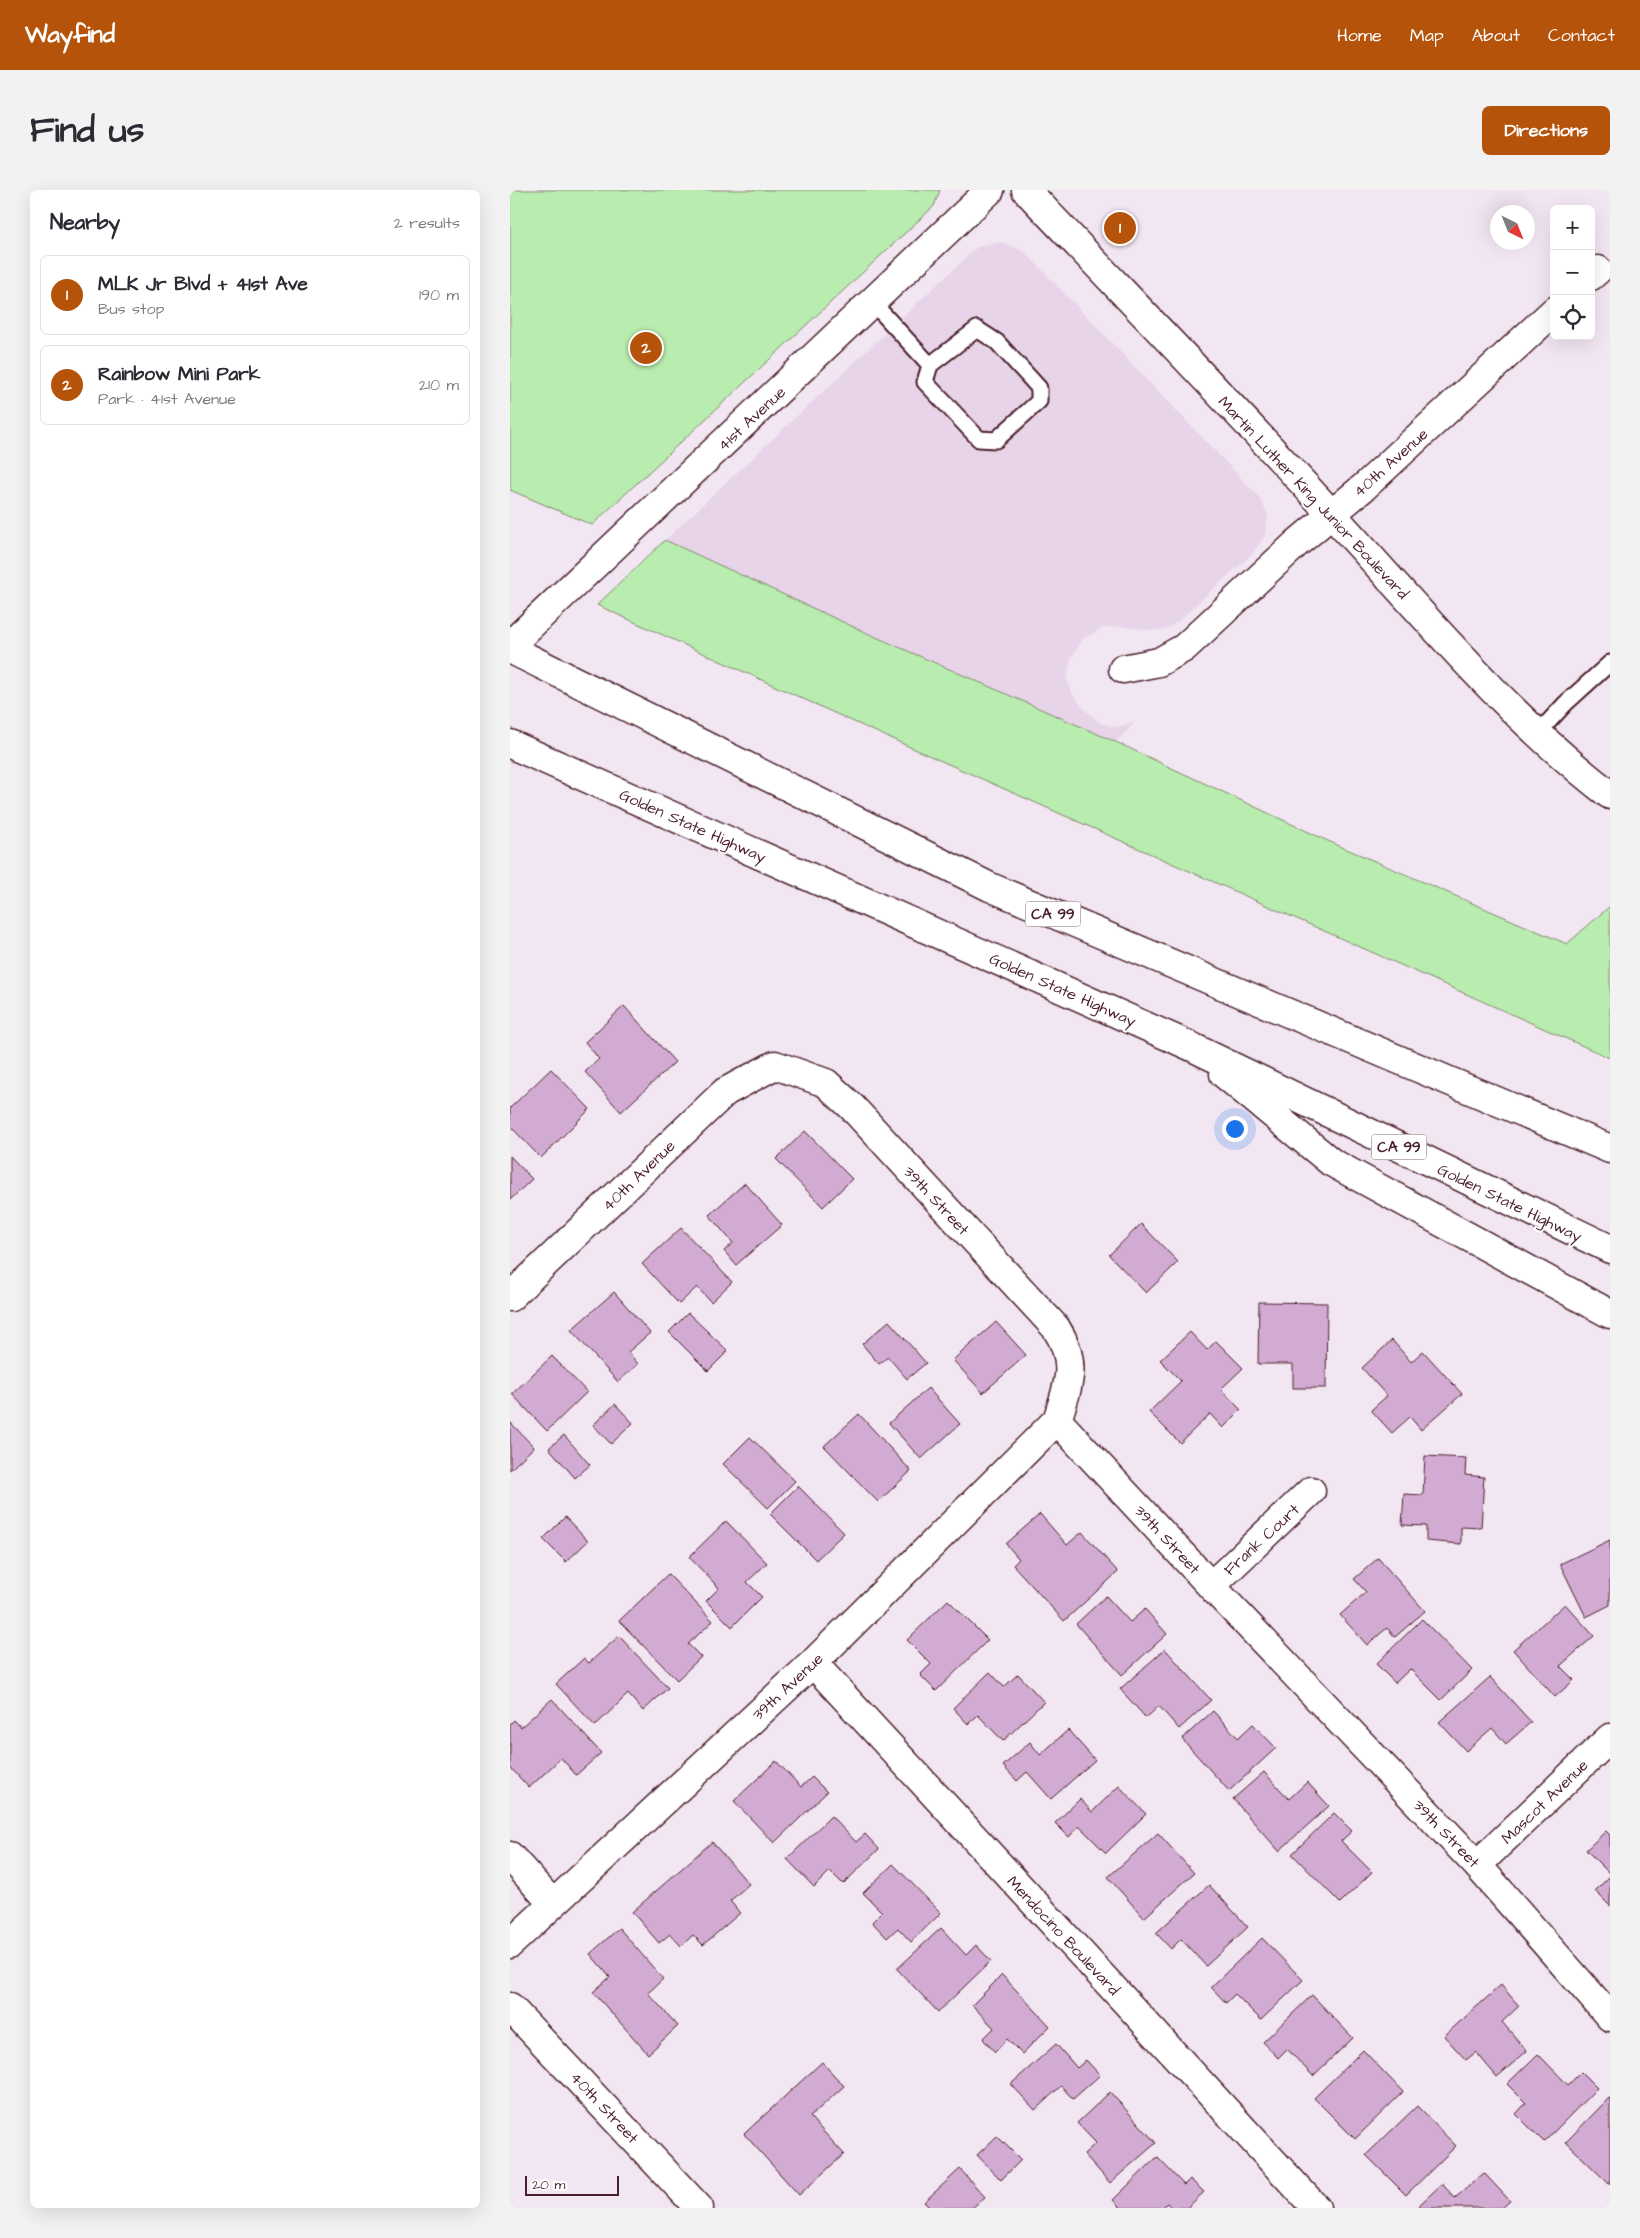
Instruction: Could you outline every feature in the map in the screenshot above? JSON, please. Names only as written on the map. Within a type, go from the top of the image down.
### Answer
[{"type":"main road","name":"41st Avenue","points":[[510,647],[990,190]]},
{"type":"main road","name":"Martin Luther King Junior Boulevard","points":[[1026,190],[1331,514],[1506,704],[1569,764],[1610,795]]},
{"type":"main road","name":"40th Avenue","points":[[1123,669],[1159,662],[1184,648],[1331,514],[1364,487],[1550,315]]},
{"type":"main road","name":"CA 99","points":[[510,647],[990,887],[1610,1150]]},
{"type":"main road","name":"Golden State Highway","points":[[510,744],[1188,1045],[1610,1249]]},
{"type":"main road","points":[[1188,1045],[1331,1162],[1502,1257],[1610,1314]]},
{"type":"main road","name":"40th Avenue","points":[[510,1297],[725,1092],[775,1065]]},
{"type":"main road","name":"39th Street","points":[[775,1065],[826,1083],[839,1095],[1056,1328],[1065,1342],[1071,1366],[1067,1390],[1057,1420],[1211,1586],[1477,1864],[1610,2017]]},
{"type":"main road","name":"39th Avenue","points":[[510,1944],[813,1662],[1057,1420]]},
{"type":"main road","name":"Frank Court","points":[[1211,1586],[1311,1491]]},
{"type":"main road","name":"Mendocino Boulevard","points":[[813,1662],[1316,2208]]},
{"type":"main road","name":"Mascot Avenue","points":[[1477,1864],[1610,1738]]},
{"type":"main road","points":[[510,1856],[553,1904]]},
{"type":"main road","name":"40th Street","points":[[510,2007],[699,2208]]},
{"type":"lane","points":[[873,303],[930,365]]},
{"type":"lane","points":[[977,329],[998,342],[1039,388],[1039,401],[996,440],[979,439],[925,382],[930,365],[977,329]]},
{"type":"lane","points":[[1537,734],[1566,703],[1610,663]]},
{"type":"shaded area","points":[[1002,242],[1025,252],[1260,498],[1268,515],[1265,535],[1253,553],[1177,622],[1164,630],[1146,630],[1121,626],[1103,628],[1083,639],[1071,658],[1067,678],[1072,693],[1084,709],[1100,723],[1117,727],[1135,722],[1116,742],[869,634],[665,540],[977,247]]},
{"type":"green space","points":[[510,190],[940,190],[934,206],[592,525],[510,490]]},
{"type":"green space","points":[[665,540],[869,634],[1116,742],[1328,841],[1567,944],[1610,906],[1610,1058],[865,727],[597,605]]},
{"type":"building","points":[[624,1006],[675,1062],[621,1112],[585,1072],[599,1059],[585,1042]]},
{"type":"building","points":[[551,1069],[590,1109],[541,1158],[510,1126],[510,1108]]},
{"type":"building","points":[[805,1131],[852,1179],[823,1207],[776,1159]]},
{"type":"building","points":[[510,1156],[532,1179],[510,1200]]},
{"type":"building","points":[[745,1183],[782,1225],[736,1265],[724,1251],[733,1243],[709,1215]]},
{"type":"building","points":[[1141,1224],[1178,1262],[1146,1293],[1109,1255]]},
{"type":"building","points":[[681,1228],[732,1282],[711,1302],[697,1287],[679,1304],[642,1264]]},
{"type":"building","points":[[614,1292],[650,1333],[628,1352],[638,1364],[618,1382],[571,1330]]},
{"type":"building","points":[[1259,1302],[1327,1303],[1326,1388],[1293,1388],[1293,1364],[1258,1364]]},
{"type":"building","points":[[688,1313],[728,1351],[708,1371],[669,1332]]},
{"type":"building","points":[[889,1321],[926,1363],[907,1379],[888,1357],[879,1364],[862,1344]]},
{"type":"building","points":[[996,1322],[1026,1355],[983,1393],[953,1360]]},
{"type":"building","points":[[1190,1332],[1207,1350],[1216,1341],[1243,1368],[1221,1389],[1241,1410],[1223,1428],[1210,1414],[1180,1443],[1149,1412],[1181,1381],[1160,1360]]},
{"type":"building","points":[[1392,1340],[1411,1362],[1423,1351],[1462,1394],[1421,1430],[1410,1417],[1392,1433],[1371,1410],[1387,1396],[1362,1368]]},
{"type":"building","points":[[552,1356],[587,1392],[547,1431],[512,1394]]},
{"type":"building","points":[[928,1388],[960,1424],[921,1459],[889,1423]]},
{"type":"building","points":[[615,1404],[633,1423],[611,1444],[593,1425]]},
{"type":"building","points":[[859,1414],[911,1471],[878,1502],[824,1446]]},
{"type":"building","points":[[510,1422],[534,1447],[510,1470]]},
{"type":"building","points":[[564,1435],[590,1465],[575,1478],[549,1448]]},
{"type":"building","points":[[750,1437],[795,1481],[768,1508],[723,1464]]},
{"type":"building","points":[[1425,1456],[1466,1458],[1465,1475],[1484,1477],[1481,1528],[1461,1527],[1461,1544],[1426,1541],[1426,1526],[1402,1525],[1404,1494],[1423,1495]]},
{"type":"building","points":[[798,1486],[844,1533],[816,1560],[770,1514]]},
{"type":"building","points":[[1040,1514],[1067,1545],[1082,1532],[1118,1572],[1064,1621],[1013,1565],[1019,1559],[1006,1544]]},
{"type":"building","points":[[565,1517],[588,1541],[566,1562],[543,1539]]},
{"type":"building","points":[[726,1521],[767,1563],[747,1582],[762,1597],[732,1627],[706,1601],[719,1588],[689,1557]]},
{"type":"building","points":[[1610,1540],[1610,1605],[1586,1617],[1560,1564]]},
{"type":"building","points":[[1378,1558],[1425,1611],[1395,1637],[1387,1628],[1367,1645],[1340,1615],[1366,1592],[1354,1579]]},
{"type":"building","points":[[668,1574],[713,1621],[688,1644],[701,1657],[677,1680],[619,1621]]},
{"type":"building","points":[[1106,1596],[1130,1622],[1145,1609],[1167,1634],[1122,1675],[1076,1624]]},
{"type":"building","points":[[948,1600],[988,1640],[936,1691],[920,1675],[931,1664],[907,1640]]},
{"type":"building","points":[[1565,1604],[1594,1636],[1560,1666],[1574,1680],[1555,1697],[1513,1650]]},
{"type":"building","points":[[1422,1619],[1472,1670],[1441,1700],[1410,1669],[1395,1683],[1376,1664]]},
{"type":"building","points":[[619,1636],[668,1688],[643,1711],[628,1694],[595,1726],[556,1684],[584,1658],[589,1663]]},
{"type":"building","points":[[1165,1649],[1211,1700],[1179,1729],[1159,1706],[1146,1718],[1120,1689]]},
{"type":"building","points":[[990,1672],[1004,1687],[1018,1674],[1044,1702],[1003,1741],[978,1715],[968,1724],[953,1708]]},
{"type":"building","points":[[1490,1677],[1531,1722],[1506,1744],[1492,1728],[1466,1751],[1439,1722]]},
{"type":"building","points":[[552,1699],[601,1753],[576,1775],[561,1758],[529,1788],[510,1767],[510,1724],[514,1720],[521,1727]]},
{"type":"building","points":[[1213,1711],[1238,1738],[1253,1724],[1276,1748],[1229,1791],[1182,1739]]},
{"type":"building","points":[[1068,1730],[1095,1760],[1051,1799],[1027,1772],[1017,1781],[1003,1766],[1030,1742],[1040,1755]]},
{"type":"building","points":[[776,1761],[801,1787],[812,1777],[827,1792],[774,1843],[734,1801]]},
{"type":"building","points":[[1264,1772],[1289,1799],[1307,1782],[1329,1806],[1279,1851],[1233,1799]]},
{"type":"building","points":[[1119,1786],[1146,1814],[1106,1853],[1079,1826],[1069,1837],[1055,1823],[1080,1799],[1092,1812]]},
{"type":"building","points":[[1334,1813],[1352,1831],[1341,1841],[1372,1872],[1340,1903],[1292,1854]]},
{"type":"building","points":[[831,1816],[856,1842],[865,1834],[879,1849],[843,1884],[830,1871],[814,1887],[787,1859]]},
{"type":"building","points":[[1606,1831],[1610,1835],[1610,1874],[1586,1850]]},
{"type":"building","points":[[1158,1833],[1194,1873],[1144,1918],[1108,1877]]},
{"type":"building","points":[[712,1842],[749,1884],[730,1901],[740,1913],[703,1945],[693,1935],[681,1946],[670,1934],[659,1943],[632,1912]]},
{"type":"building","points":[[893,1864],[941,1913],[911,1942],[898,1928],[887,1938],[872,1922],[882,1912],[863,1893]]},
{"type":"building","points":[[1610,1876],[1610,1906],[1595,1891]]},
{"type":"building","points":[[1209,1885],[1248,1927],[1206,1966],[1181,1939],[1171,1949],[1156,1933]]},
{"type":"building","points":[[619,1928],[663,1979],[648,1993],[678,2026],[648,2054],[593,1992],[610,1977],[590,1954]]},
{"type":"building","points":[[941,1928],[966,1955],[976,1945],[991,1961],[938,2012],[897,1969]]},
{"type":"building","points":[[1262,1938],[1303,1980],[1261,2020],[1235,1994],[1226,2003],[1211,1987]]},
{"type":"building","points":[[1002,1975],[1050,2026],[1022,2054],[1007,2039],[995,2052],[983,2039],[994,2028],[972,2005]]},
{"type":"building","points":[[1501,1985],[1519,2006],[1502,2022],[1527,2051],[1497,2077],[1476,2052],[1466,2060],[1444,2036]]},
{"type":"building","points":[[1312,1995],[1353,2038],[1313,2076],[1287,2049],[1278,2058],[1263,2042]]},
{"type":"building","points":[[1056,2044],[1077,2068],[1086,2060],[1100,2075],[1073,2099],[1061,2086],[1035,2110],[1011,2084]]},
{"type":"building","points":[[1363,2050],[1403,2092],[1355,2139],[1314,2098]]},
{"type":"building","points":[[1538,2054],[1568,2085],[1581,2072],[1597,2088],[1544,2142],[1516,2114],[1526,2103],[1507,2084]]},
{"type":"building","points":[[822,2062],[844,2086],[810,2117],[844,2154],[799,2195],[744,2134]]},
{"type":"building","points":[[1110,2092],[1156,2143],[1110,2183],[1084,2154],[1096,2143],[1077,2123]]},
{"type":"building","points":[[1610,2098],[1610,2185],[1566,2142]]},
{"type":"building","points":[[1417,2106],[1456,2146],[1406,2195],[1366,2155]]},
{"type":"building","points":[[997,2136],[1021,2160],[1001,2180],[977,2155]]},
{"type":"building","points":[[1157,2157],[1184,2185],[1190,2179],[1204,2192],[1187,2208],[1172,2208],[1167,2203],[1162,2208],[1121,2208],[1113,2200]]},
{"type":"building","points":[[960,2169],[985,2197],[972,2208],[930,2208],[924,2202]]},
{"type":"building","points":[[1484,2173],[1510,2201],[1502,2208],[1420,2208],[1418,2206],[1442,2184],[1455,2198]]},
{"type":"place","name":"MLK Jr Blvd + 41st Ave","points":[[1120,228]]},
{"type":"place","name":"Rainbow Mini Park","points":[[646,348]]}]
